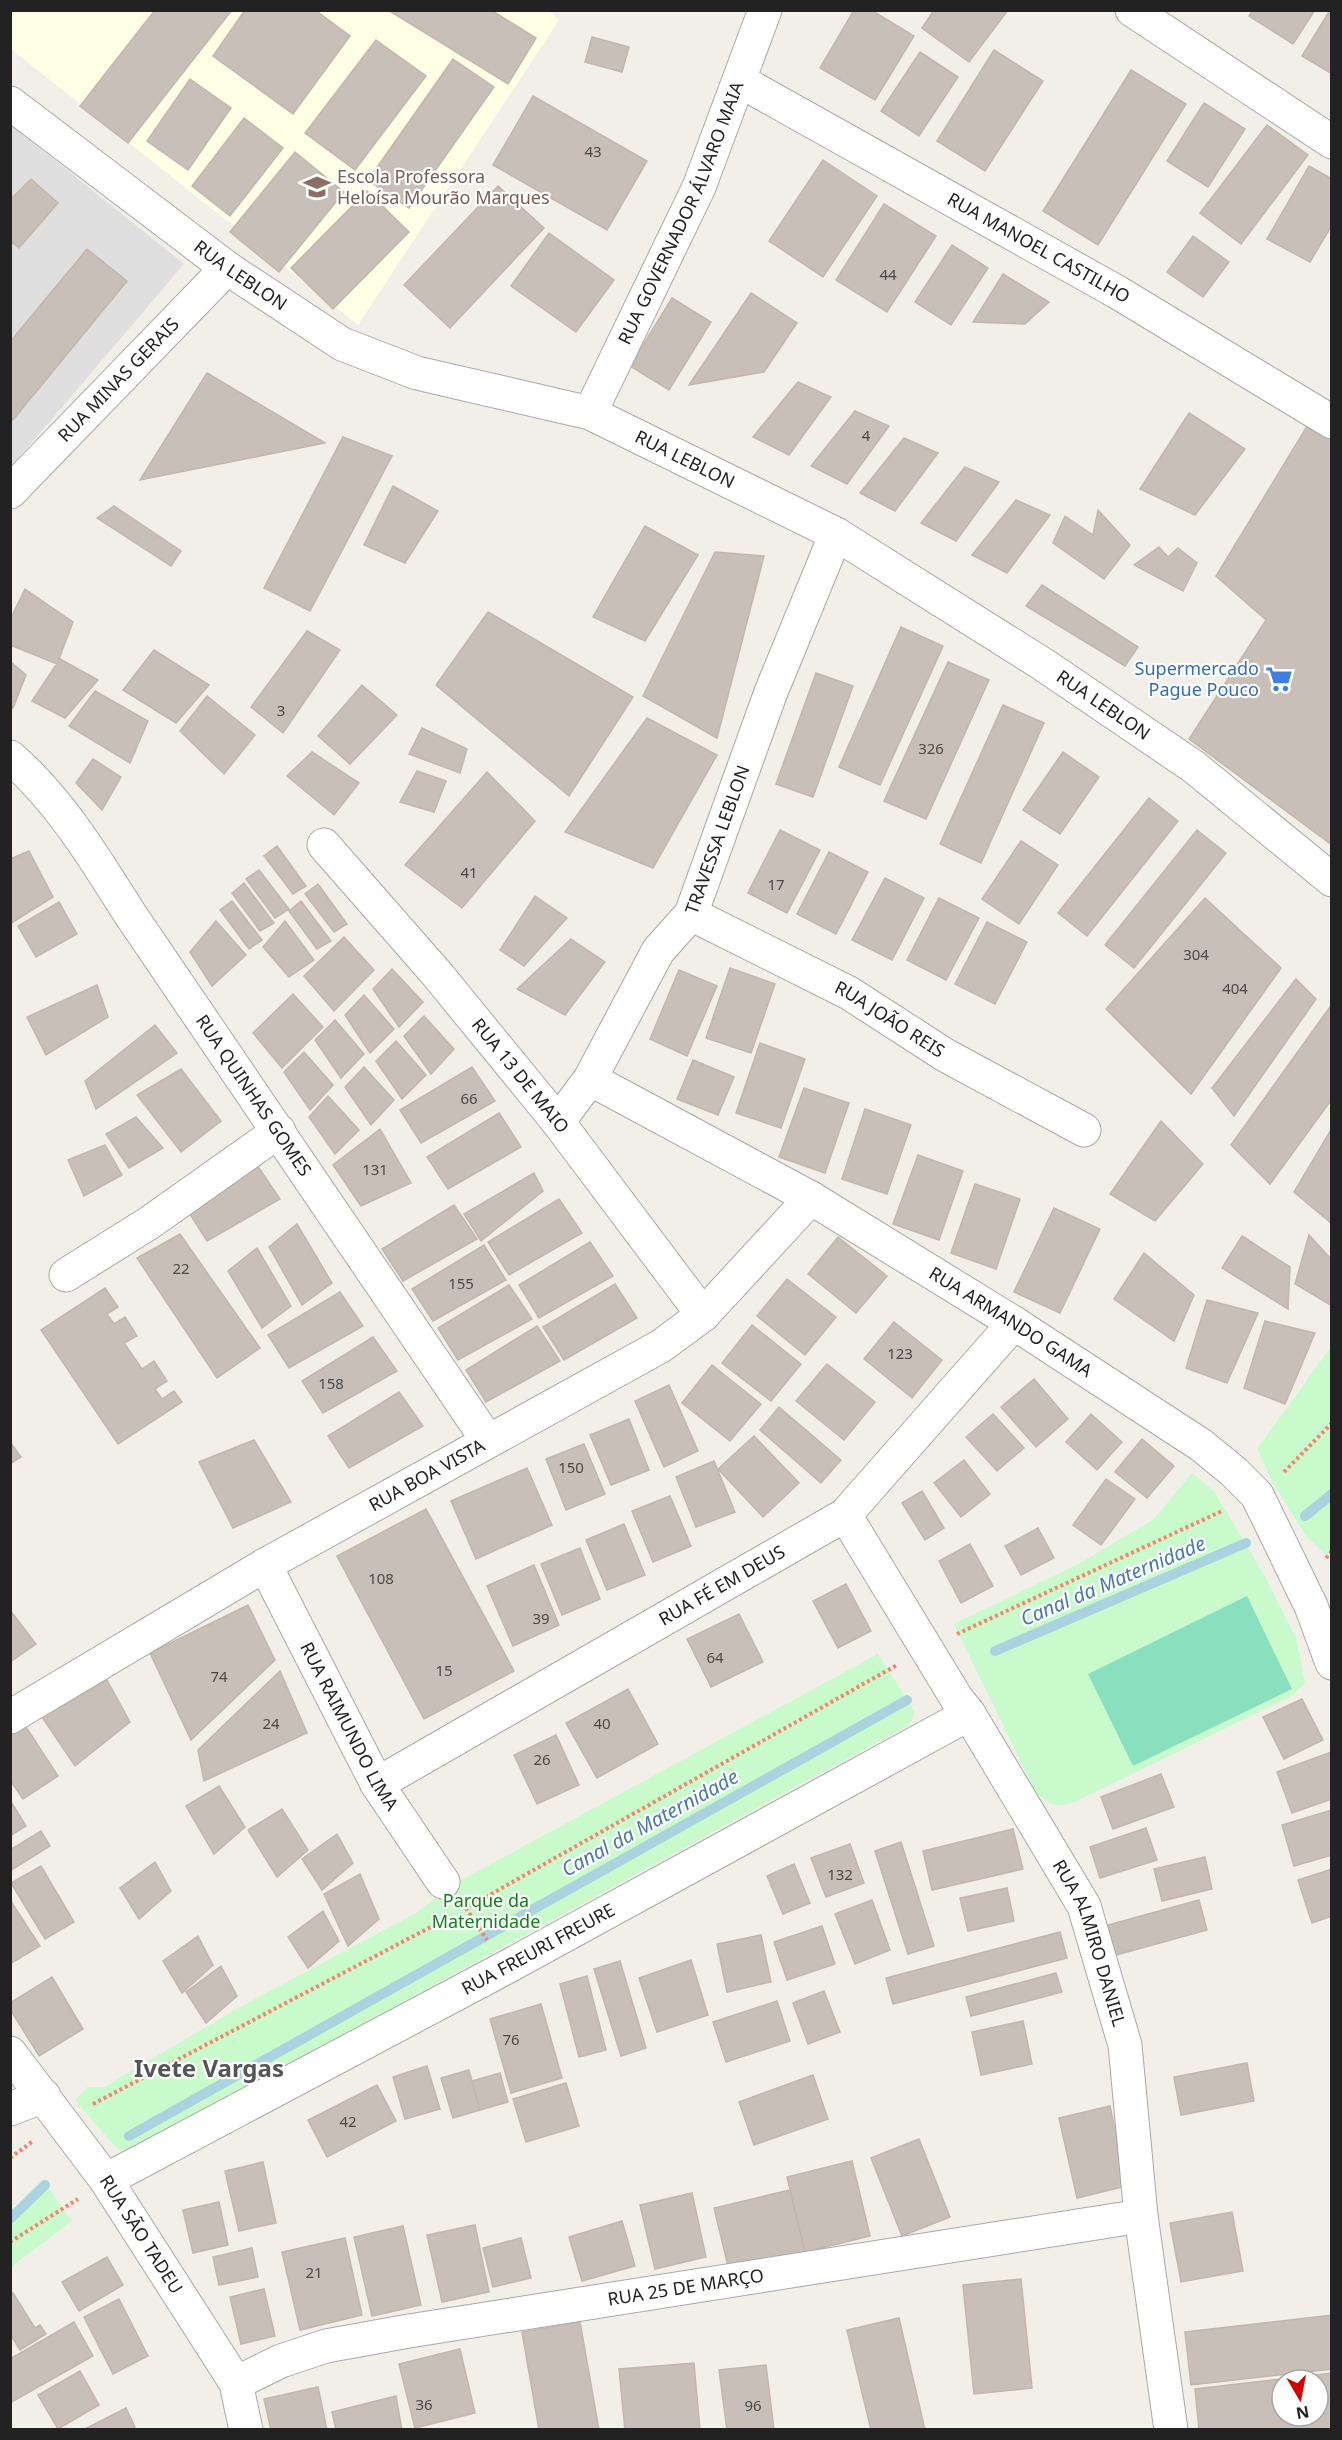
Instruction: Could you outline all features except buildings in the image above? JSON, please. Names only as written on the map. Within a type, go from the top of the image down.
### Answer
[{"type":"street","name":"RUA GOVERNADOR ÁLVARO MAIA","points":[[590,413],[699,187],[765,10]]},
{"type":"street","points":[[1132,10],[1332,142]]},
{"type":"street","name":"RUA MANOEL CASTILHO","points":[[740,81],[1117,292],[1332,422]]},
{"type":"street","name":"RUA LEBLON","points":[[10,103],[227,268],[342,344],[417,373],[590,413],[836,534],[1044,665],[1194,767],[1332,880]]},
{"type":"street","name":"RUA MINAS GERAIS","points":[[10,492],[227,268]]},
{"type":"street","name":"TRAVESSA LEBLON","points":[[558,1122],[590,1079],[658,951],[691,914],[771,692],[836,534]]},
{"type":"street","name":"RUA QUINHAS GOMES","points":[[10,757],[29,774],[82,839],[130,914],[488,1441]]},
{"type":"street","name":"RUA 13 DE MAIO","points":[[324,845],[437,974],[558,1122],[703,1316]]},
{"type":"street","name":"RUA JOÃO REIS","points":[[691,914],[849,993],[945,1056],[1084,1130]]},
{"type":"street","name":"RUA ARMANDO GAMA","points":[[590,1079],[811,1198],[1014,1323],[1201,1445],[1234,1472],[1257,1495],[1311,1606],[1332,1663]]},
{"type":"street","points":[[66,1275],[149,1223],[279,1131]]},
{"type":"street","name":"RUA BOA VISTA","points":[[10,1717],[265,1565],[661,1346],[703,1316],[811,1198]]},
{"type":"street","name":"RUA FÉ EM DEUS","points":[[377,1784],[845,1515],[1014,1323]]},
{"type":"street","name":"RUA ALMIRO DANIEL","points":[[845,1515],[1084,1906],[1125,2045],[1141,2216],[1171,2430]]},
{"type":"street","name":"RUA RAIMUNDO LIMA","points":[[265,1565],[377,1784],[443,1882]]},
{"type":"street","name":"RUA FREURI FREURE","points":[[101,2174],[505,1968],[963,1706]]},
{"type":"street","name":"RUA SÃO TADEU","points":[[10,2053],[101,2174],[236,2383],[246,2430]]},
{"type":"street","points":[[10,2109],[56,2115]]},
{"type":"street","name":"RUA 25 DE MARÇO","points":[[236,2383],[281,2361],[326,2346],[357,2340],[1141,2216]]},
{"type":"path","points":[[56,2115],[466,1909],[930,1655],[1257,1495],[1273,1483],[1332,1423]]},
{"type":"path","points":[[10,2242],[101,2174]]},
{"type":"shaded area","name":"Escola Professora Heloísa Mourão Marques","points":[[547,10],[559,20],[358,325],[11,49],[10,11]]},
{"type":"shaded area","points":[[11,125],[184,264],[11,467]]},
{"type":"green space","points":[[1331,1347],[1332,1555],[1327,1556],[1306,1536],[1273,1483],[1257,1449]]},
{"type":"green space","points":[[1192,1473],[1214,1491],[1264,1575],[1296,1638],[1305,1683],[1292,1696],[1077,1801],[1055,1805],[1036,1793],[954,1624],[1080,1563],[1154,1519]]},
{"type":"green space","points":[[1247,1596],[1292,1689],[1133,1766],[1088,1674]]},
{"type":"green space","name":"Parque da Maternidade","points":[[878,1654],[915,1712],[909,1725],[130,2151],[118,2150],[75,2100],[87,2087],[104,2087],[240,2007],[416,1913],[456,1883]]},
{"type":"green space","points":[[46,2184],[72,2221],[11,2267],[11,2210]]},
{"type":"waterway","name":"Canal da Maternidade","points":[[1305,1516],[1332,1494]]},
{"type":"waterway","name":"Canal da Maternidade","points":[[995,1651],[1246,1543]]},
{"type":"waterway","name":"Canal da Maternidade","points":[[129,2136],[907,1700]]},
{"type":"waterway","name":"Canal da Maternidade","points":[[10,2219],[45,2185]]},
{"type":"place","name":"Escola Professora Heloísa Mourão Marques","points":[[317,187]]},
{"type":"place","name":"Supermercado Pague Pouco","points":[[1279,679]]},
{"type":"district","name":"Ivete Vargas","points":[[209,2069]]}]
